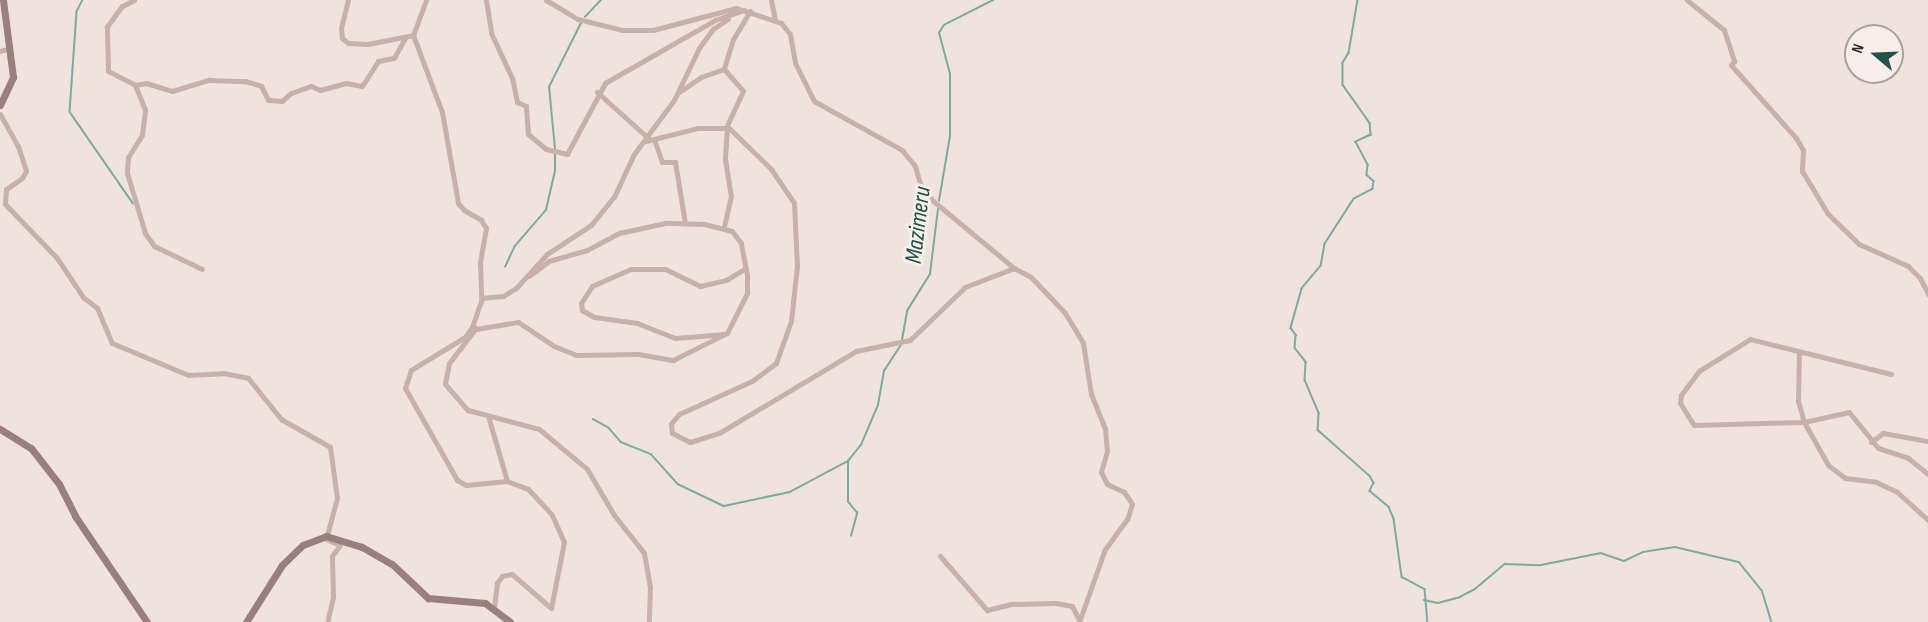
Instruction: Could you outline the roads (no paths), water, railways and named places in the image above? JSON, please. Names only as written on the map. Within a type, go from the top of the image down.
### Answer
[{"type":"main road","points":[[0,105],[12,86],[10,48],[3,0]]},
{"type":"main road","points":[[0,429],[31,448],[59,484],[76,518],[147,622]]},
{"type":"main road","points":[[246,622],[282,565],[303,545],[326,536],[345,540],[387,560],[428,598],[494,606],[510,622]]},
{"type":"street","points":[[134,0],[122,6],[107,27],[110,51],[105,62],[108,71],[135,85],[145,110],[142,135],[128,157],[127,173],[145,233],[154,246],[202,269]]},
{"type":"street","points":[[348,0],[341,28],[342,38],[348,43],[405,38],[413,35]]},
{"type":"street","points":[[426,0],[413,35],[442,112],[458,203],[486,226],[480,263],[480,298],[476,329],[448,363],[444,380],[466,409],[514,425],[521,423],[546,433],[596,479],[614,515],[644,553],[650,587],[650,622]]},
{"type":"street","points":[[486,0],[491,33],[512,78],[517,102],[526,106],[528,134],[546,149],[567,154],[597,92],[618,74],[715,20],[748,10]]},
{"type":"street","points":[[546,0],[578,19],[639,31],[659,29],[728,10],[748,10],[775,20],[789,31],[795,63],[814,101],[902,150],[915,166],[927,195],[1014,268],[1031,277],[1075,327],[1086,355],[1090,394],[1105,429],[1107,451],[1101,472],[1107,484],[1125,492],[1131,504],[1128,519],[1105,549],[1079,622]]},
{"type":"street","points":[[771,0],[775,20]]},
{"type":"street","points":[[1687,0],[1724,30],[1734,61],[1731,65],[1796,138],[1803,150],[1802,171],[1828,214],[1859,244],[1912,270],[1928,294]]},
{"type":"street","points":[[724,69],[733,39],[748,10]]},
{"type":"street","points":[[529,276],[547,254],[591,225],[614,197],[631,159],[649,140],[678,93],[710,32],[725,21],[748,10]]},
{"type":"street","points":[[135,85],[146,82],[172,91],[209,80],[244,81],[261,86],[268,100],[282,101],[291,93],[311,86],[320,90],[346,83],[362,86],[378,61],[394,58],[405,38]]},
{"type":"street","points":[[0,51],[10,48]]},
{"type":"street","points":[[678,93],[701,77],[724,69]]},
{"type":"street","points":[[724,69],[743,91],[727,128],[725,159],[731,196],[724,227]]},
{"type":"street","points":[[597,92],[649,140],[660,160],[675,162],[685,223]]},
{"type":"street","points":[[0,114],[18,146],[26,171],[22,178],[6,189],[5,204],[57,258],[83,297],[97,308],[114,345],[192,376],[223,373],[248,378],[281,418],[329,445],[337,498],[326,536],[340,545],[332,556],[333,597],[327,622]]},
{"type":"street","points":[[649,140],[703,127],[727,128],[750,145],[794,203],[796,266],[791,321],[776,363],[752,381],[692,405],[673,419],[672,433],[681,439],[701,441],[719,433],[856,351],[910,339],[965,286],[1014,268]]},
{"type":"street","points":[[476,329],[518,322],[554,346],[576,355],[638,354],[663,361],[682,356],[727,333],[747,293],[747,268],[739,237],[724,227],[685,223],[647,225],[619,233],[587,250],[549,261],[506,294],[480,298]]},
{"type":"street","points":[[727,333],[675,339],[637,323],[594,318],[582,310],[581,303],[592,286],[630,269],[665,269],[700,286],[726,280],[747,268]]},
{"type":"street","points":[[478,314],[465,337],[411,370],[405,388],[457,480],[466,485],[507,481],[528,489],[552,515],[564,544],[551,608],[512,574],[500,579],[493,595],[494,606]]},
{"type":"street","points":[[1891,374],[1750,339],[1699,371],[1680,400],[1694,425],[1804,422],[1849,412],[1869,433],[1871,442],[1878,448],[1908,458],[1928,474]]},
{"type":"street","points":[[1799,352],[1798,401],[1804,422],[1834,473],[1891,489],[1928,520]]},
{"type":"street","points":[[488,416],[507,481]]},
{"type":"street","points":[[1871,442],[1883,433],[1928,441]]},
{"type":"street","points":[[940,556],[987,610],[1011,604],[1056,603],[1075,609],[1079,622]]},
{"type":"waterway","points":[[83,0],[77,12],[70,112],[133,203]]},
{"type":"waterway","points":[[585,17],[601,0]]},
{"type":"waterway","name":"Mazimeru","points":[[939,201],[950,136],[950,74],[939,33],[944,25],[993,0]]},
{"type":"waterway","points":[[1358,0],[1349,53],[1343,63],[1343,85],[1370,123],[1371,135],[1356,142],[1368,165],[1367,175],[1374,181],[1373,189],[1354,199],[1325,244],[1321,266],[1302,289],[1291,328],[1296,335],[1295,348],[1306,362],[1305,380],[1319,413],[1318,430],[1370,476],[1374,483],[1370,491],[1389,507],[1394,519],[1402,577],[1425,589],[1428,622]]},
{"type":"waterway","points":[[555,149],[549,87],[582,21]]},
{"type":"waterway","points":[[505,267],[515,246],[546,210],[555,172],[555,154]]},
{"type":"waterway","name":"Mazimeru","points":[[902,340],[907,311],[930,274],[938,209]]},
{"type":"waterway","name":"Mazimeru","points":[[851,536],[857,513],[848,502],[848,461],[861,445],[878,405],[884,371],[901,345]]},
{"type":"waterway","points":[[593,419],[609,428],[621,442],[651,454],[678,484],[724,506],[790,492],[848,461]]},
{"type":"waterway","points":[[1424,600],[1438,603],[1460,597],[1475,589],[1505,564],[1541,565],[1601,553],[1624,561],[1643,552],[1675,547],[1739,562],[1762,590],[1772,622]]}]
